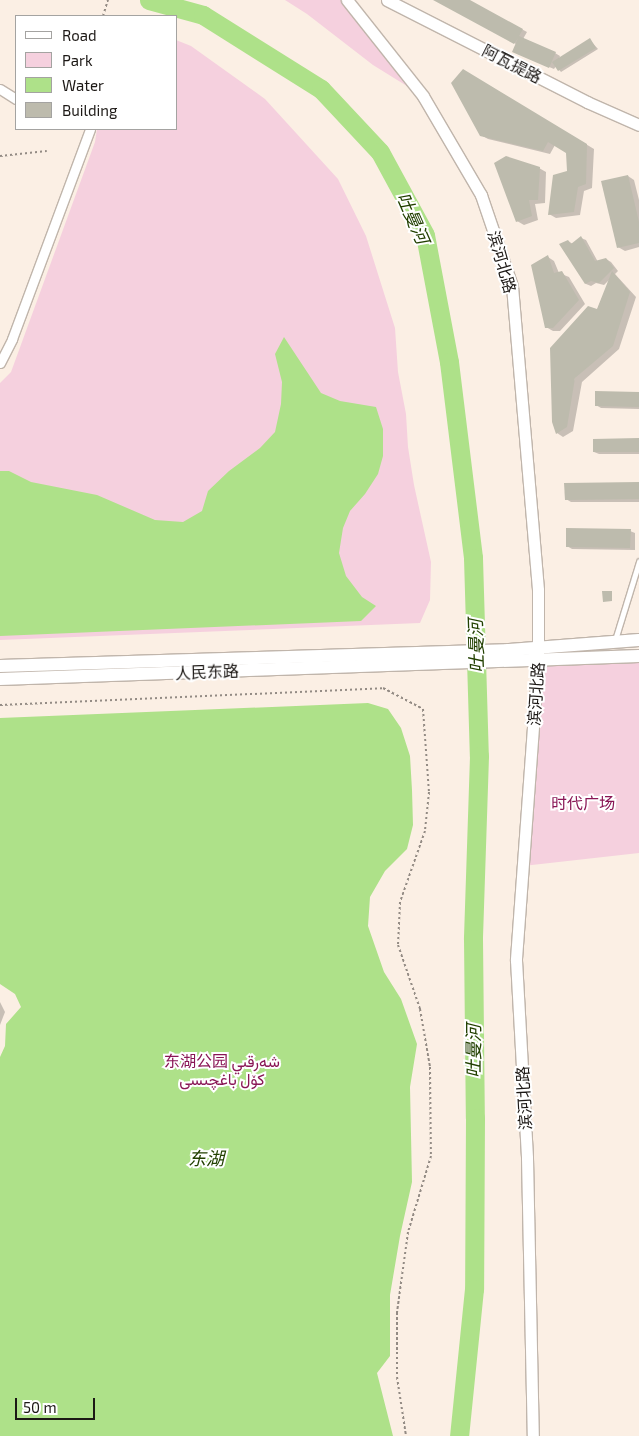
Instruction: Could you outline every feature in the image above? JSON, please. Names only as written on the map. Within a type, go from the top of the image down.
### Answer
[{"type":"main road","name":"滨河北路","points":[[348,0],[423,96],[481,195],[512,286],[538,590],[539,653],[516,960],[527,1158],[533,1436]]},
{"type":"main road","name":"阿瓦提路","points":[[387,0],[587,102],[639,125]]},
{"type":"main road","points":[[412,658],[539,653],[639,640]]},
{"type":"main road","points":[[539,653],[639,656]]},
{"type":"main road","name":"人民东路","points":[[0,666],[412,658]]},
{"type":"main road","name":"人民东路","points":[[0,679],[412,658]]},
{"type":"street","points":[[0,89],[15,98]]},
{"type":"street","points":[[0,363],[12,339],[90,130]]},
{"type":"lane","points":[[615,642],[639,562]]},
{"type":"path","points":[[102,15],[108,0]]},
{"type":"path","points":[[0,156],[47,151]]},
{"type":"path","points":[[0,705],[384,688],[423,709],[429,792],[425,831],[400,902],[398,946],[420,1009],[430,1067],[431,1156],[408,1232],[397,1312],[397,1377],[406,1436]]},
{"type":"green space","points":[[285,0],[345,0],[423,96],[373,65],[307,14]]},
{"type":"green space","points":[[178,41],[191,46],[265,99],[338,179],[366,236],[395,328],[398,372],[406,414],[408,447],[414,485],[431,562],[430,600],[420,623],[0,640],[0,383],[11,372],[95,142],[97,130],[178,130]]},
{"type":"green space","name":"时代广场","points":[[639,656],[639,853],[523,866],[538,659]]},
{"type":"water","points":[[284,337],[321,393],[340,401],[376,407],[383,429],[383,456],[378,474],[365,494],[350,511],[343,528],[339,553],[346,576],[362,597],[376,606],[361,621],[0,636],[0,471],[9,471],[31,482],[97,495],[155,520],[183,522],[202,511],[208,491],[229,471],[260,448],[275,432],[281,404],[282,382],[275,354]]},
{"type":"water","name":"东湖","points":[[368,703],[388,709],[401,728],[410,756],[412,790],[413,825],[407,849],[385,871],[370,897],[368,926],[384,972],[401,999],[417,1044],[410,1087],[412,1182],[390,1295],[390,1356],[377,1373],[393,1436],[0,1436],[0,1057],[5,1046],[6,1024],[21,1007],[15,994],[0,984],[0,718]]},
{"type":"building","points":[[433,0],[470,0],[523,29],[519,36],[556,52],[549,68],[512,52],[518,38],[514,44]]},
{"type":"building","points":[[590,38],[596,48],[558,71],[552,62]]},
{"type":"building","points":[[463,69],[587,144],[586,184],[578,187],[574,212],[548,215],[553,175],[567,171],[566,153],[548,142],[543,151],[480,136],[451,83]]},
{"type":"building","points":[[506,156],[540,167],[538,200],[529,200],[532,216],[516,222],[494,163]]},
{"type":"building","points":[[628,175],[639,222],[639,243],[617,248],[601,181]]},
{"type":"building","points":[[581,236],[595,261],[606,258],[614,268],[599,283],[591,281],[585,284],[559,244],[568,240],[571,244]]},
{"type":"building","points":[[548,255],[554,273],[562,271],[579,300],[553,328],[545,328],[531,265]]},
{"type":"building","points":[[612,271],[630,292],[613,346],[575,378],[567,427],[556,434],[552,422],[550,348],[588,306],[597,309]]},
{"type":"building","points":[[595,391],[639,392],[639,407],[595,406]]},
{"type":"building","points":[[639,438],[639,452],[593,452],[593,439]]},
{"type":"building","points":[[639,482],[639,499],[565,500],[564,483]]},
{"type":"building","points":[[566,528],[631,529],[630,548],[566,547]]},
{"type":"building","points":[[602,591],[612,591],[612,601],[603,602]]},
{"type":"waterway","name":"吐曼河","points":[[149,0],[203,15],[321,89],[380,152],[425,235],[449,362],[473,558],[479,756],[473,939],[474,1289],[459,1436]]},
{"type":"park label","name":"东湖公园 شەرقىي كۆل باغچىسى","points":[[222,1070]]}]
